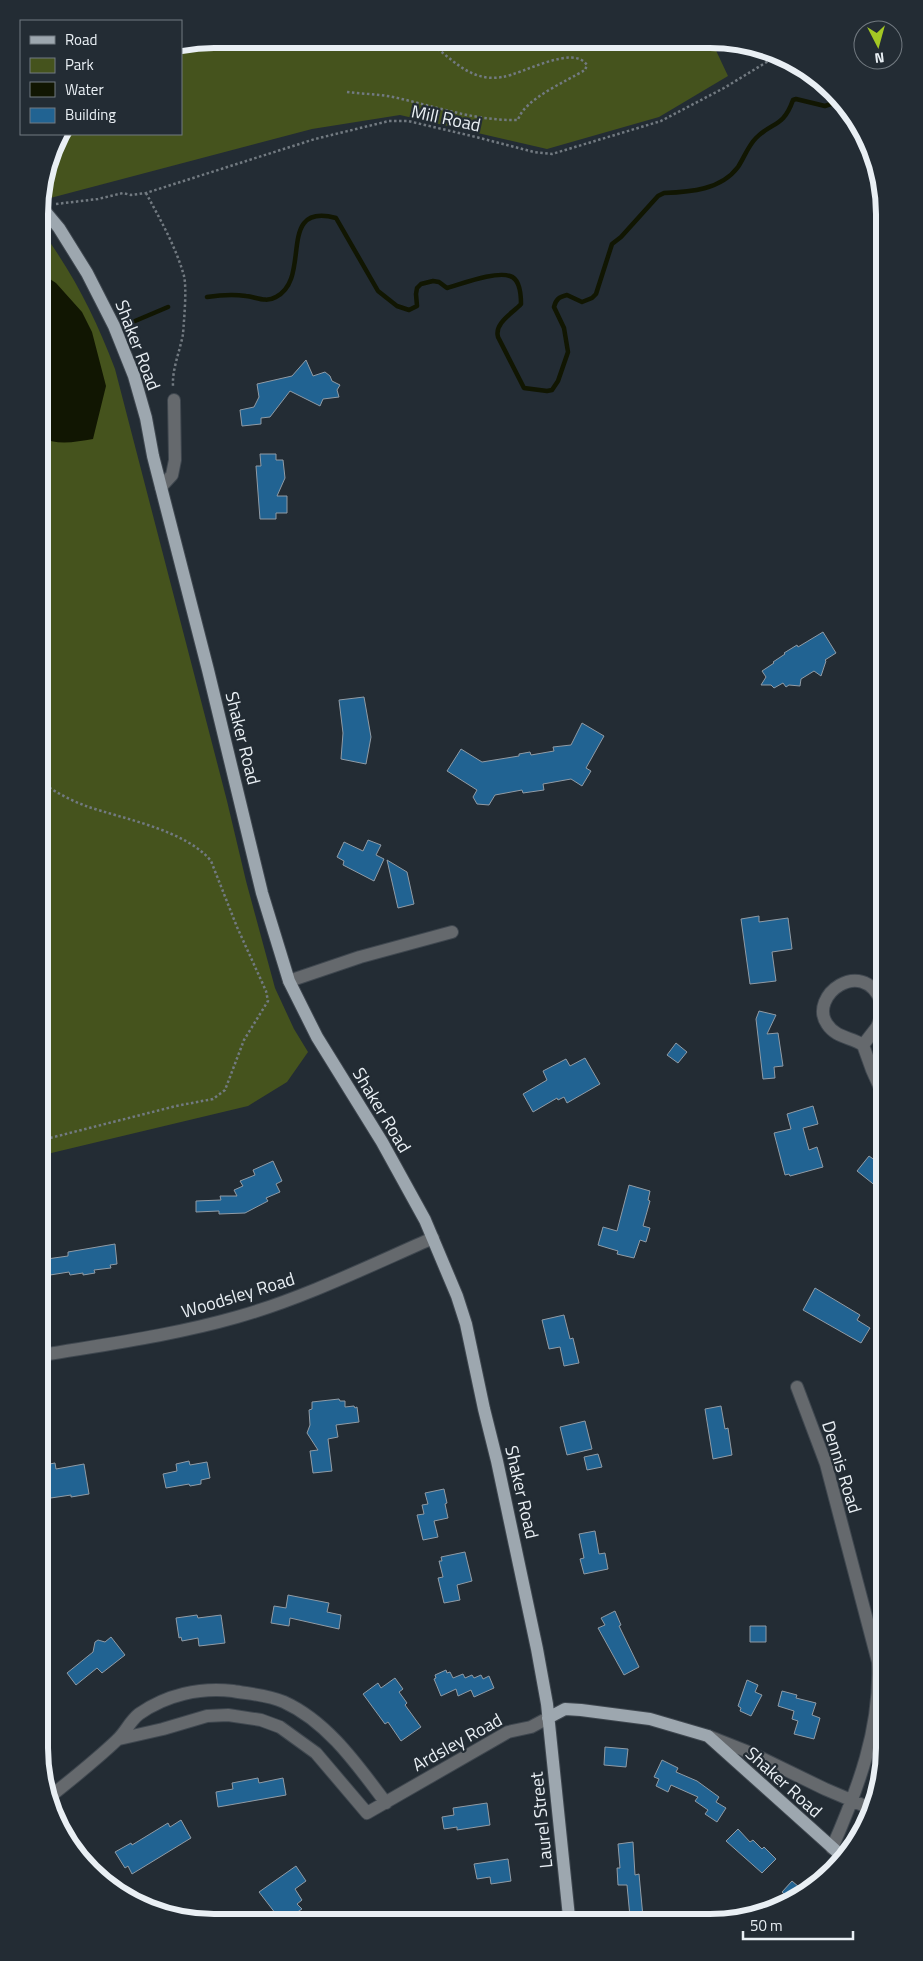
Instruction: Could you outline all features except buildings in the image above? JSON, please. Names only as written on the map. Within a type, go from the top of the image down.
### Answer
[{"type":"main road","name":"Shaker Road","points":[[48,215],[59,228],[87,273],[134,376],[146,418],[161,486],[262,893],[289,981],[317,1036],[382,1142],[433,1238],[457,1296],[466,1324],[530,1609],[548,1718],[566,1709],[581,1710],[650,1718],[708,1736],[838,1853]]},
{"type":"main road","name":"Laurel Street","points":[[548,1718],[569,1914]]},
{"type":"street","points":[[161,486],[172,475],[175,460],[174,400]]},
{"type":"street","points":[[289,981],[360,957],[452,932]]},
{"type":"street","points":[[875,992],[870,986],[853,981],[841,983],[828,997],[824,1011],[824,1018],[827,1024],[837,1034],[858,1041],[863,1045],[875,1077]]},
{"type":"street","points":[[863,1045],[875,1029]]},
{"type":"street","name":"Woodsley Road","points":[[48,1354],[182,1331],[236,1317],[311,1291],[433,1238]]},
{"type":"street","name":"Dennis Road","points":[[796,1386],[826,1464],[875,1651]]},
{"type":"street","name":"Ardsley Road","points":[[54,1793],[119,1739],[131,1721],[140,1714],[185,1693],[212,1690],[270,1698],[293,1707],[320,1726],[353,1761],[386,1803]]},
{"type":"street","name":"Ardsley Road","points":[[119,1739],[156,1731],[207,1716],[228,1715],[261,1720],[280,1727],[316,1753],[367,1812],[386,1803],[508,1732],[530,1727],[548,1718]]},
{"type":"street","name":"Dennis Road","points":[[832,1848],[852,1801],[867,1753],[875,1718]]},
{"type":"street","points":[[708,1736],[751,1753],[865,1806]]},
{"type":"path","points":[[347,92],[392,97],[490,120],[518,120],[523,109],[545,93],[586,70],[587,65],[584,59],[565,57],[510,76],[489,78],[466,72],[439,48]]},
{"type":"path","name":"Mill Road","points":[[48,205],[98,199],[123,193],[146,192],[315,139],[389,122],[408,122],[476,136],[534,152],[552,154],[661,121],[724,88],[770,59]]},
{"type":"path","points":[[146,192],[166,231],[184,278],[183,331],[180,354],[173,379],[174,400]]},
{"type":"path","points":[[48,786],[84,805],[133,820],[187,842],[206,855],[211,862],[266,991],[268,1001],[244,1040],[225,1090],[220,1096],[202,1102],[176,1106],[48,1138]]},
{"type":"green space","points":[[202,48],[715,48],[728,76],[659,117],[547,149],[400,115],[312,129],[49,198],[56,160],[68,135],[182,135],[182,51]]},
{"type":"green space","points":[[48,240],[82,295],[115,369],[275,988],[294,1029],[308,1052],[287,1082],[248,1106],[48,1154]]},
{"type":"water","points":[[48,278],[56,283],[82,312],[92,332],[106,386],[93,439],[53,442],[48,441]]},
{"type":"waterway","points":[[207,297],[236,295],[265,300],[276,297],[287,287],[292,274],[300,231],[306,221],[317,216],[336,218],[378,291],[397,306],[409,310],[417,306],[417,288],[421,284],[433,281],[439,282],[447,288],[496,275],[510,276],[516,280],[521,296],[521,304],[501,323],[498,337],[524,388],[552,390],[558,381],[568,352],[564,328],[554,307],[557,300],[567,295],[582,302],[596,294],[612,244],[621,237],[658,196],[664,193],[704,188],[723,181],[738,167],[753,141],[781,120],[793,100],[796,99],[825,106],[833,103]]},
{"type":"waterway","points":[[135,321],[168,307]]}]
